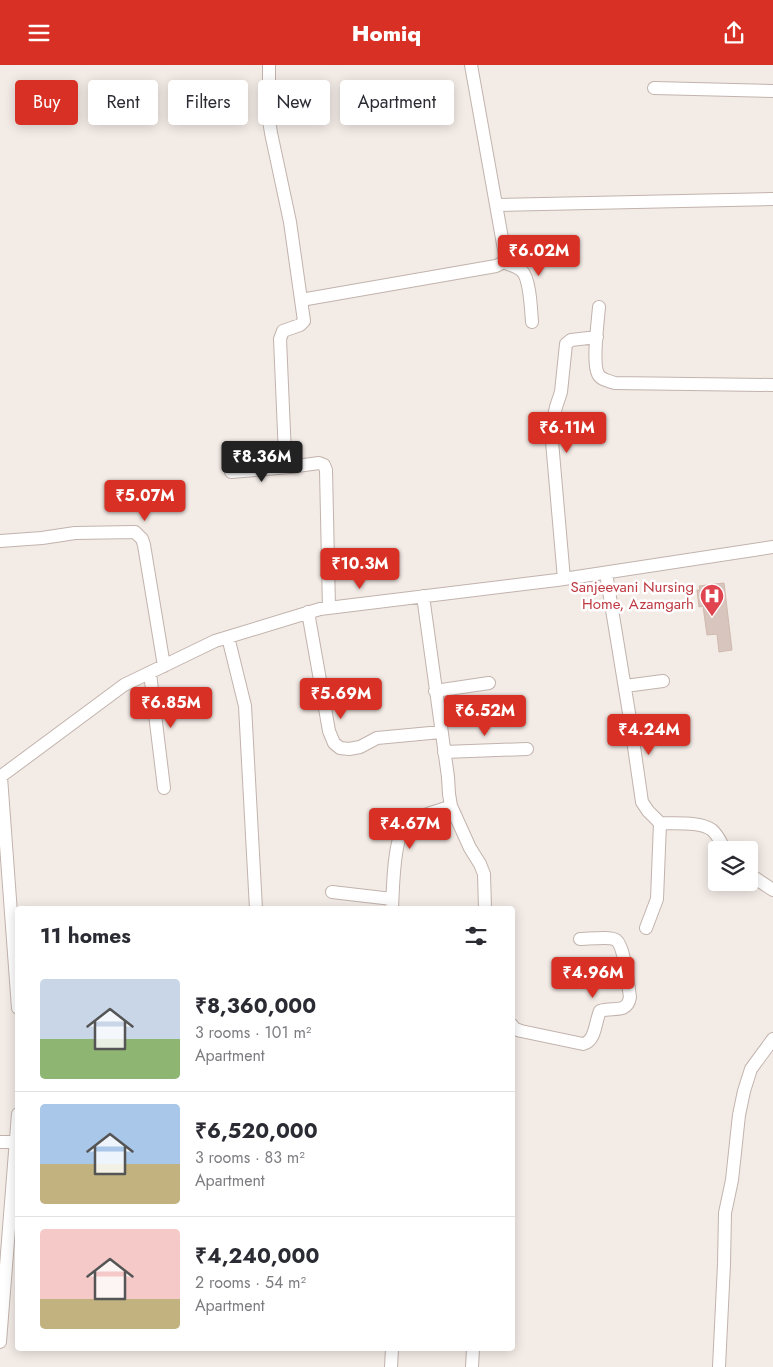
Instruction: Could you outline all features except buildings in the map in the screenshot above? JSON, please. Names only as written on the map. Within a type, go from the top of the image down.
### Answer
[{"type":"street","points":[[269,65],[269,120],[290,222],[304,321],[300,325],[283,331],[280,339],[285,455],[286,463],[290,467]]},
{"type":"street","points":[[471,65],[505,255],[504,262]]},
{"type":"street","points":[[654,88],[773,91]]},
{"type":"street","points":[[496,205],[773,199]]},
{"type":"street","points":[[301,300],[496,266],[504,262]]},
{"type":"street","points":[[504,262],[523,272],[527,284],[532,322]]},
{"type":"street","points":[[599,307],[595,364],[598,374],[602,379],[615,383],[773,385]]},
{"type":"street","points":[[564,579],[551,430],[561,392],[566,344],[571,340],[597,337]]},
{"type":"street","points":[[231,472],[319,463],[324,465],[326,469],[329,608]]},
{"type":"street","points":[[0,541],[67,533],[135,532],[142,539],[144,545],[164,666]]},
{"type":"street","points":[[15,956],[0,777],[124,685],[215,641],[320,609],[564,579],[773,547]]},
{"type":"street","points":[[606,573],[642,802],[660,823],[704,826],[712,830],[721,841]]},
{"type":"street","points":[[423,597],[451,806],[470,848],[480,864],[484,881],[485,906]]},
{"type":"street","points":[[308,612],[329,731],[334,743],[340,748],[349,749],[360,747],[377,738],[441,732]]},
{"type":"street","points":[[228,637],[245,706],[256,906]]},
{"type":"street","points":[[150,673],[164,788]]},
{"type":"street","points":[[624,686],[663,681]]},
{"type":"street","points":[[435,691],[489,683]]},
{"type":"street","points":[[444,752],[527,749]]},
{"type":"street","points":[[332,892],[392,904],[398,840],[402,827],[412,820],[451,806]]},
{"type":"street","points":[[646,928],[657,899],[660,823]]},
{"type":"street","points":[[758,880],[773,890]]},
{"type":"street","points":[[515,1029],[583,1044],[588,1043],[592,1038],[600,1011],[604,1009],[620,1009],[626,1007],[629,1003],[630,997],[624,956],[615,940],[580,939]]},
{"type":"street","points":[[719,1367],[725,1213],[732,1180],[739,1115],[751,1069],[773,1039]]},
{"type":"street","points":[[0,1142],[15,1142],[8,1262],[0,1342]]},
{"type":"street","points":[[0,1163],[14,1163]]},
{"type":"street","points":[[391,1367],[392,1351]]},
{"type":"street","points":[[472,1367],[473,1351]]},
{"type":"place","name":"Sanjeevani Nursing Home, Azamgarh","points":[[712,617]]}]
